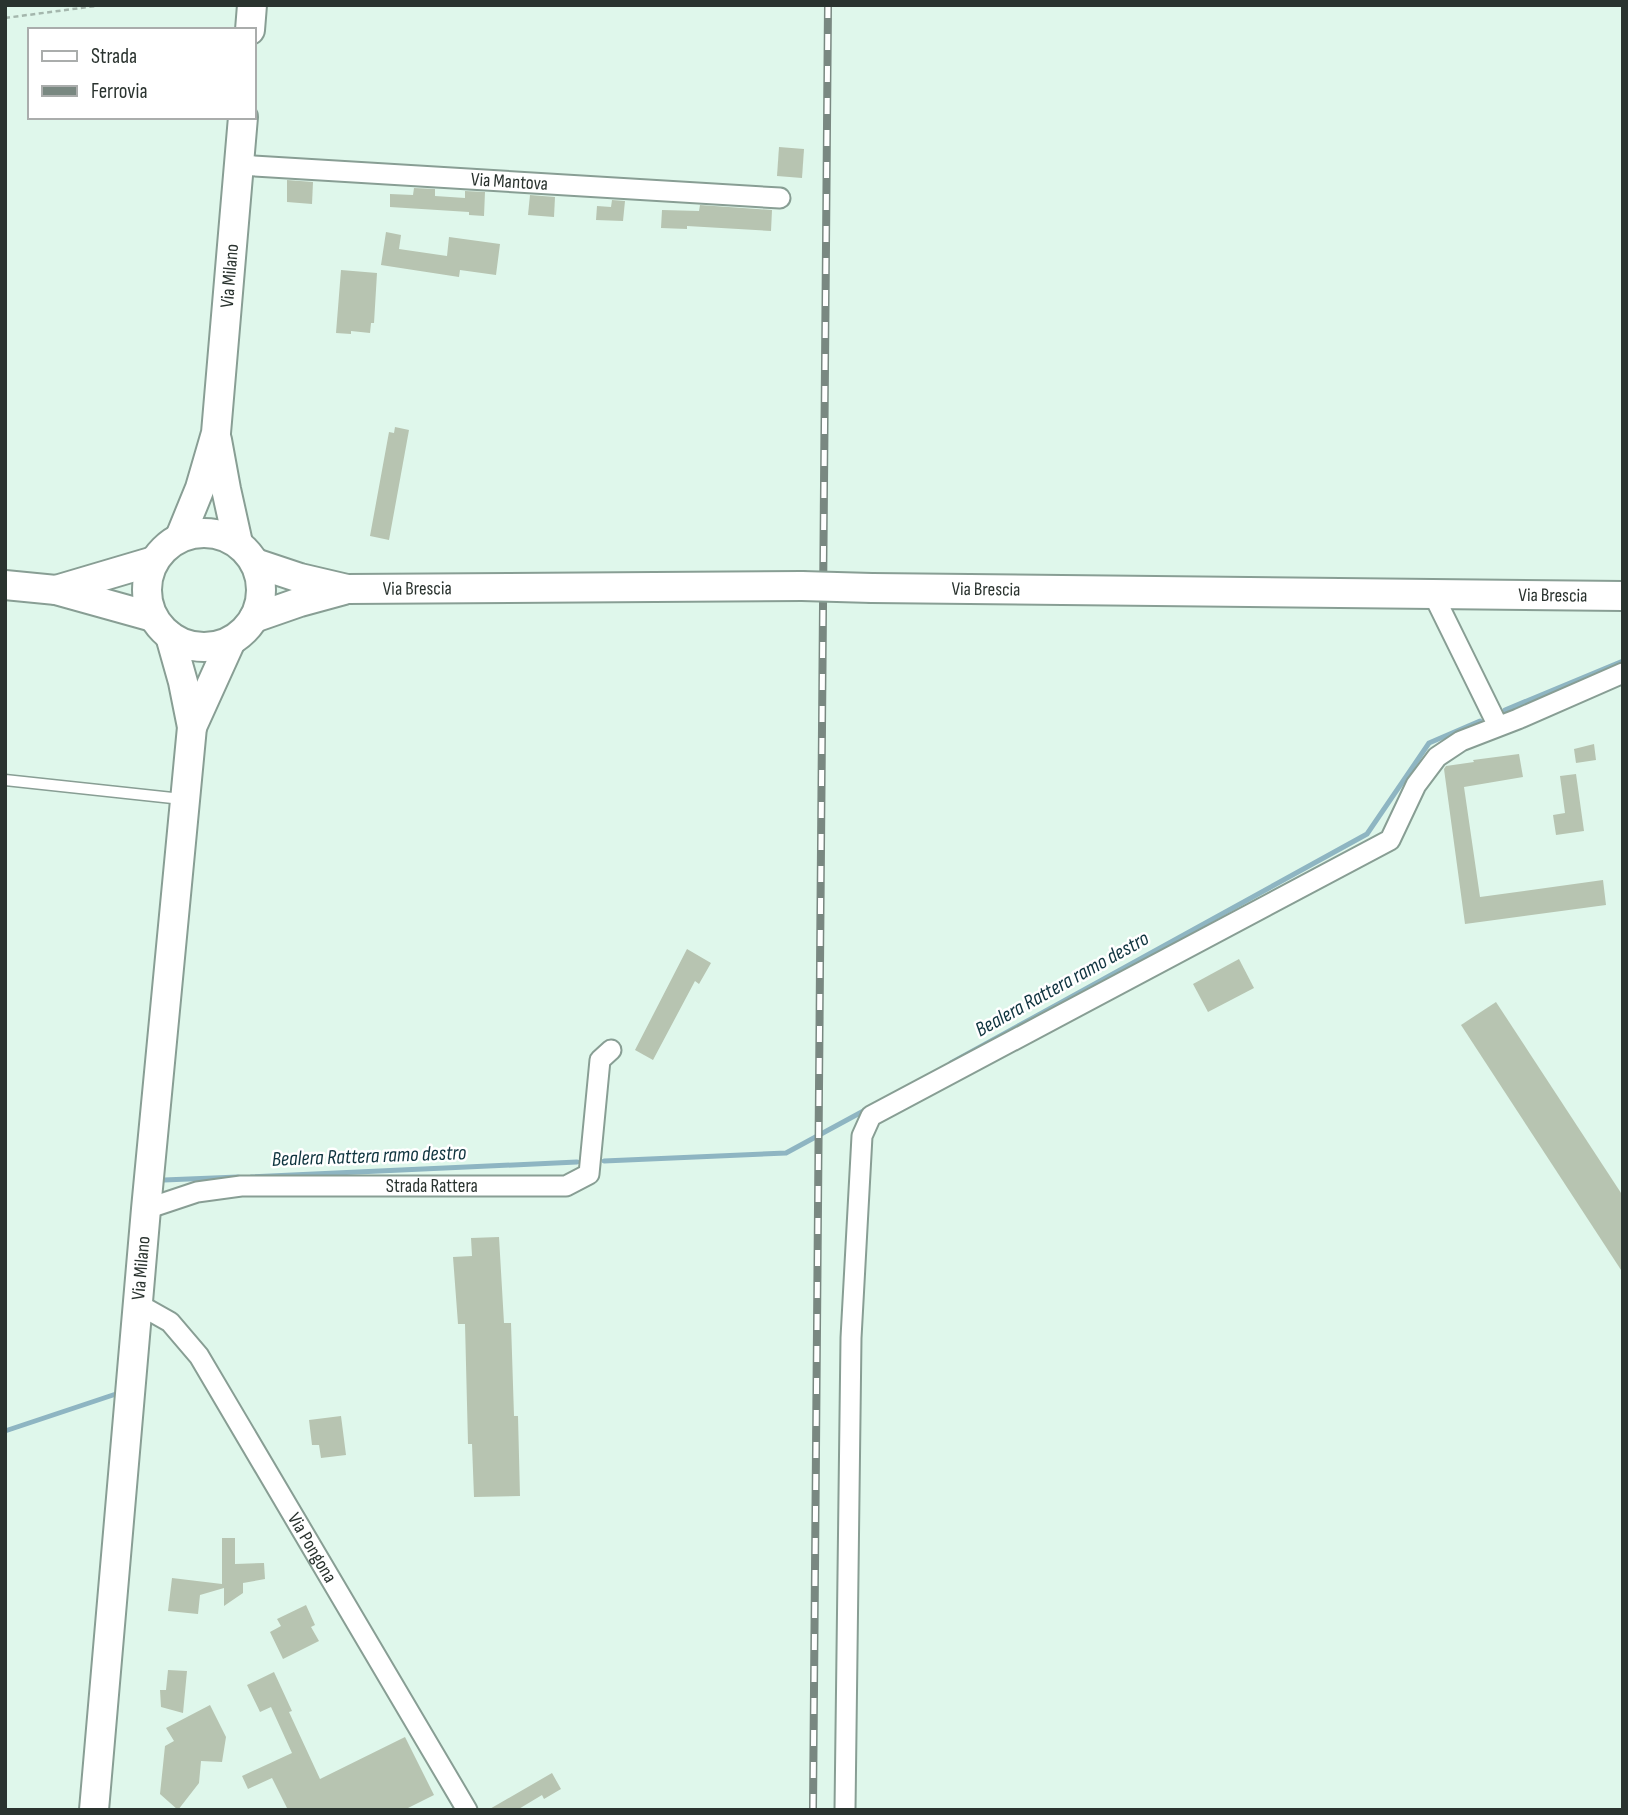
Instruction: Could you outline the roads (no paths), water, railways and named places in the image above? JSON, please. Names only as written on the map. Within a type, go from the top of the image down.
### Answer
[{"type":"main road","points":[[250,28],[252,5]]},
{"type":"main road","name":"Via Milano","points":[[180,537],[200,488],[216,433],[243,119]]},
{"type":"main road","name":"Via Milano","points":[[216,433],[226,489],[247,553]]},
{"type":"main road","points":[[161,627],[147,598],[147,579],[154,561],[165,547],[180,537],[195,533],[225,536],[247,553],[300,578],[347,589]]},
{"type":"main road","points":[[5,585],[56,590],[161,627],[184,644],[200,648],[216,646],[231,641],[245,631],[261,600],[261,581],[247,553]]},
{"type":"main road","points":[[56,590],[154,561]]},
{"type":"main road","name":"Via Brescia","points":[[347,589],[802,586],[1623,596]]},
{"type":"main road","points":[[254,618],[347,589]]},
{"type":"main road","name":"Via Milano","points":[[94,1810],[146,1209],[192,727],[183,682],[161,627]]},
{"type":"main road","name":"Via Milano","points":[[192,727],[231,641]]},
{"type":"street","name":"Via Mantova","points":[[239,165],[780,198]]},
{"type":"street","points":[[1433,594],[1498,726]]},
{"type":"street","points":[[845,1810],[851,1338],[862,1136],[871,1115],[1390,840],[1416,785],[1437,757],[1461,741],[1623,673]]},
{"type":"street","name":"Strada Rattera","points":[[146,1209],[197,1192],[241,1186],[566,1186],[589,1174],[600,1060],[611,1050]]},
{"type":"street","name":"Via Pongona","points":[[138,1304],[170,1322],[199,1356],[467,1810]]},
{"type":"lane","points":[[5,780],[186,799]]},
{"type":"waterway","name":"Bealera Rattera ramo destro","points":[[1505,710],[1623,661]]},
{"type":"waterway","name":"Bealera Rattera ramo destro","points":[[951,1063],[1367,834],[1429,743],[1480,721]]},
{"type":"waterway","name":"Bealera Rattera ramo destro","points":[[604,1161],[786,1153],[869,1108]]},
{"type":"waterway","name":"Bealera Rattera ramo destro","points":[[251,1177],[577,1162]]},
{"type":"waterway","name":"Bealera Rattera ramo destro","points":[[164,1180],[238,1177]]},
{"type":"waterway","name":"Bealera Rattera ramo destro","points":[[5,1431],[119,1393],[119,1390]]},
{"type":"railway","points":[[813,1810],[828,5]]}]
